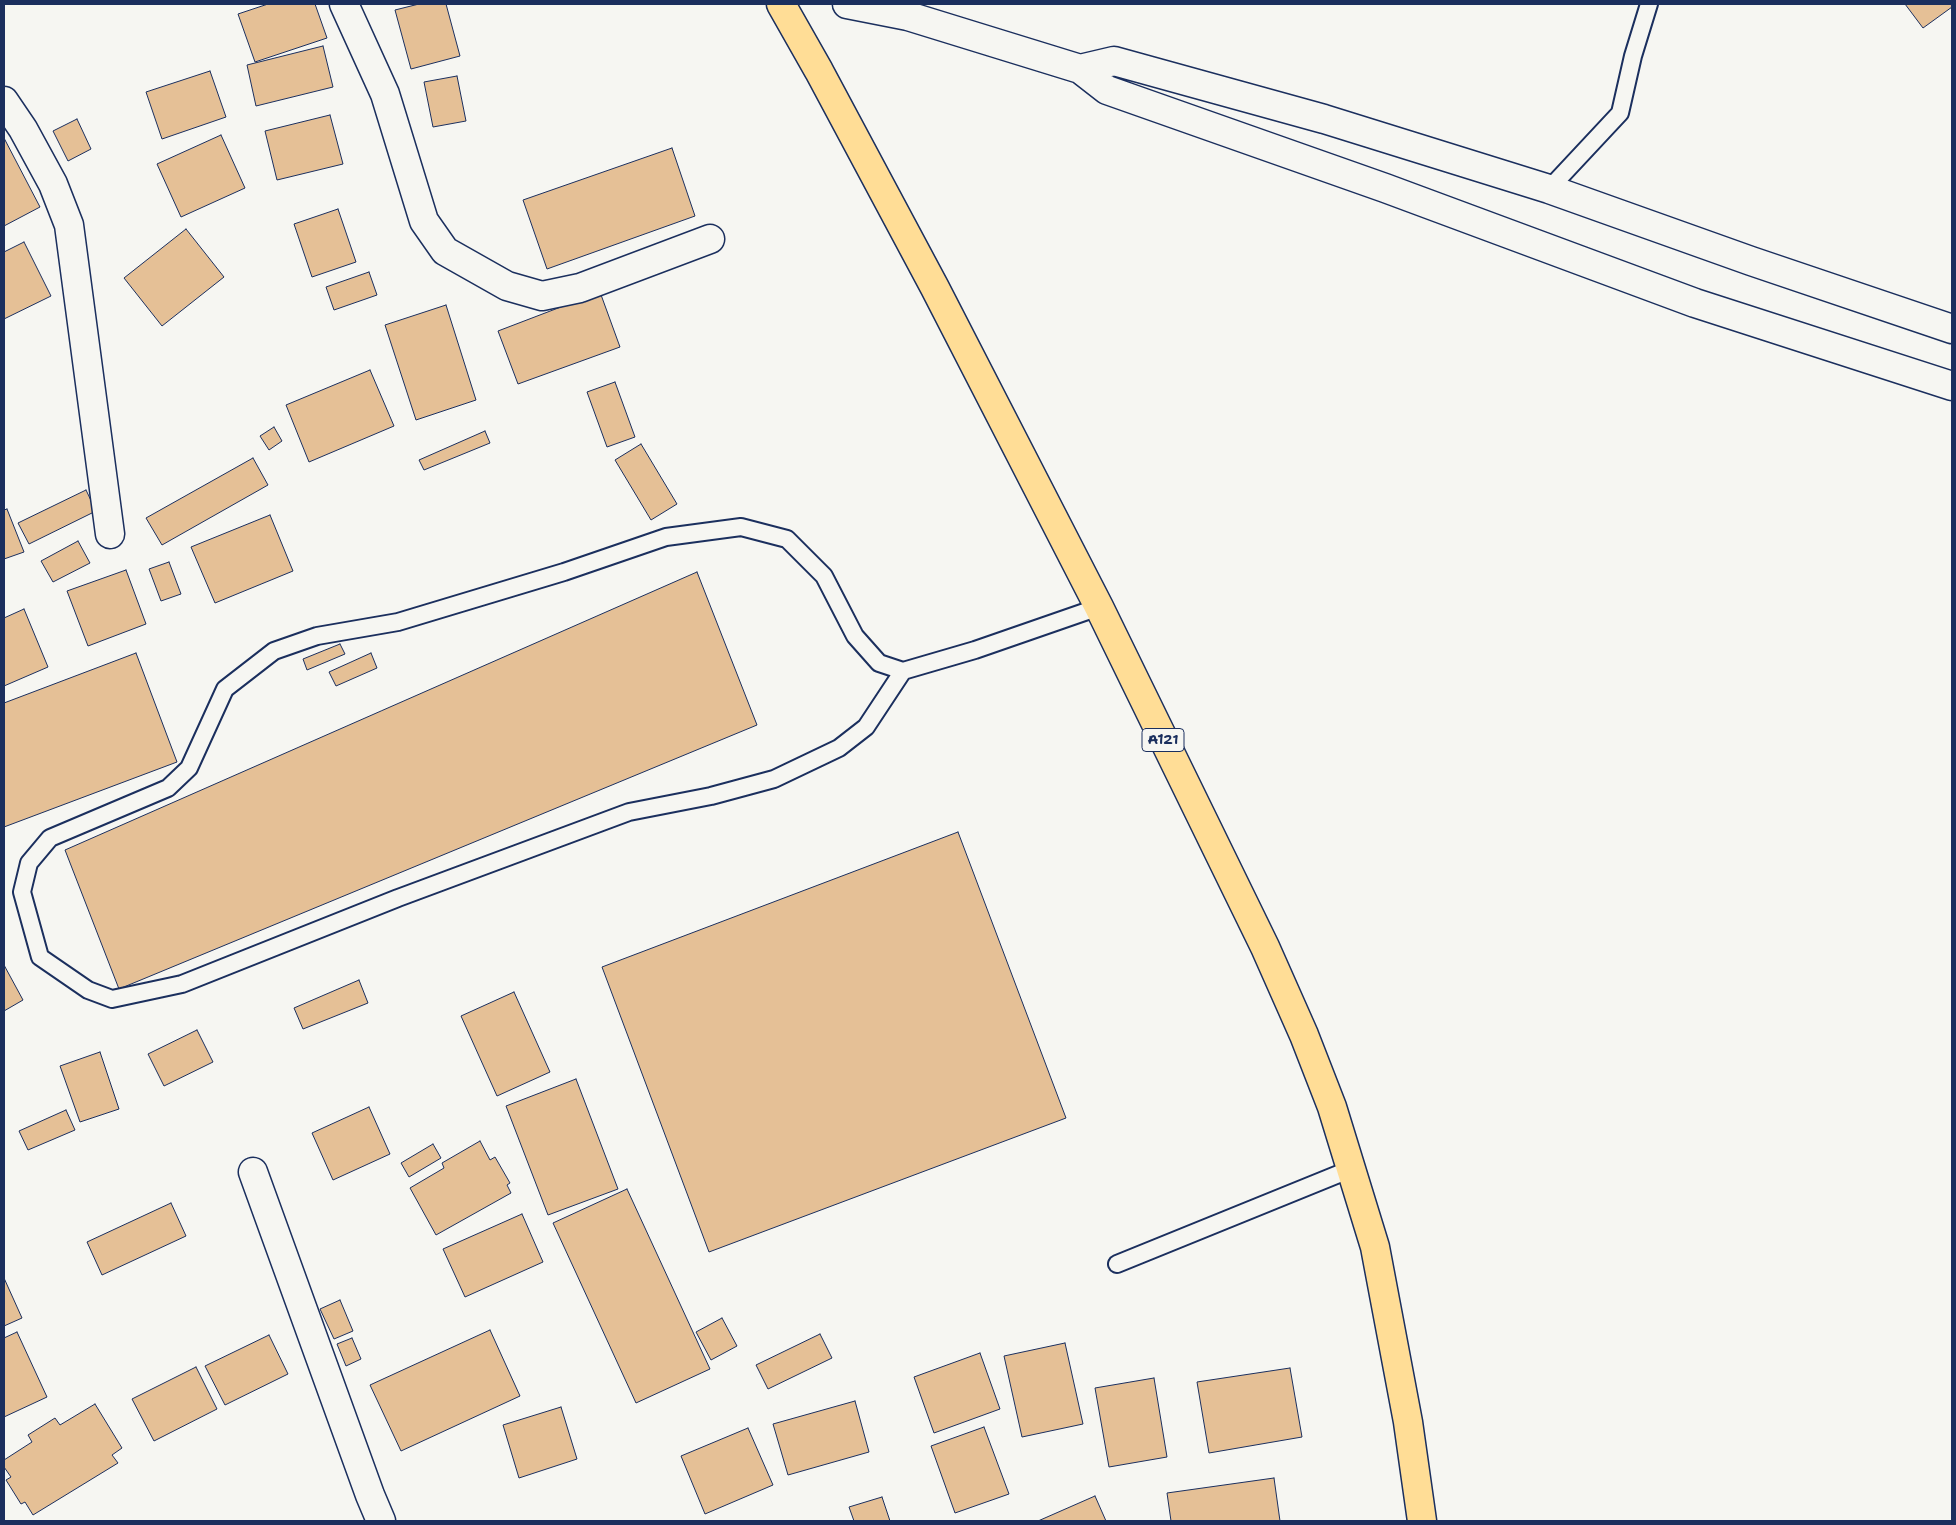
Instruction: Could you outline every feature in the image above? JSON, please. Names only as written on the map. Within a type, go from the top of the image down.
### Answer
[{"type":"main road","points":[[344,4],[385,94],[424,221],[445,252],[507,286],[542,296],[580,288],[710,239]]},
{"type":"main road","name":"A121","points":[[781,4],[921,262],[1099,607],[1269,956],[1304,1035],[1332,1107],[1375,1247],[1408,1422],[1422,1521]]},
{"type":"main road","points":[[847,4],[908,16],[1080,69],[1107,90],[1385,188],[1695,303],[1952,386]]},
{"type":"main road","points":[[1080,69],[1114,61],[1324,119],[1549,188],[1751,261],[1952,329]]},
{"type":"main road","points":[[4,101],[54,184],[69,225],[110,534]]},
{"type":"main road","points":[[252,1172],[381,1521]]},
{"type":"lane","points":[[1549,188],[1620,113],[1633,56],[1649,4]]},
{"type":"lane","points":[[903,672],[866,727],[839,748],[774,779],[711,796],[629,812],[398,898],[182,984],[112,999],[88,990],[40,957],[22,892],[29,863],[50,838],[168,788],[188,768],[225,689],[274,651],[317,636],[398,622],[564,572],[666,537],[741,527],[788,539],[824,576],[855,636],[878,663],[903,672],[975,650],[1099,607]]},
{"type":"lane","points":[[1117,1264],[1351,1169]]},
{"type":"building","points":[[268,4],[315,4],[327,38],[255,62],[238,14]]},
{"type":"building","points":[[419,4],[446,4],[460,56],[411,69],[395,10]]},
{"type":"building","points":[[1905,4],[1952,4],[1952,7],[1923,28]]},
{"type":"building","points":[[323,46],[333,87],[256,106],[247,65]]},
{"type":"building","points":[[210,71],[226,117],[162,139],[146,92]]},
{"type":"building","points":[[457,76],[466,121],[433,127],[424,82]]},
{"type":"building","points":[[330,115],[343,164],[277,180],[265,131]]},
{"type":"building","points":[[77,119],[91,149],[68,161],[53,131]]},
{"type":"building","points":[[221,135],[245,188],[181,217],[157,164]]},
{"type":"building","points":[[4,138],[40,207],[4,226]]},
{"type":"building","points":[[672,148],[695,216],[547,269],[523,200]]},
{"type":"building","points":[[338,209],[356,262],[312,277],[294,224]]},
{"type":"building","points":[[186,229],[224,277],[162,326],[124,278]]},
{"type":"building","points":[[24,242],[51,296],[4,319],[4,252]]},
{"type":"building","points":[[369,272],[377,295],[334,310],[326,287]]},
{"type":"building","points":[[600,292],[620,347],[518,384],[498,331]]},
{"type":"building","points":[[446,305],[476,400],[416,420],[385,325]]},
{"type":"building","points":[[370,370],[394,426],[309,462],[286,405]]},
{"type":"building","points":[[615,382],[635,437],[607,447],[587,392]]},
{"type":"building","points":[[274,427],[282,441],[269,450],[260,436]]},
{"type":"building","points":[[485,431],[490,443],[424,470],[419,460]]},
{"type":"building","points":[[641,444],[677,504],[651,520],[615,460]]},
{"type":"building","points":[[253,458],[268,485],[162,545],[146,518]]},
{"type":"building","points":[[86,490],[96,511],[29,544],[18,523]]},
{"type":"building","points":[[7,509],[24,552],[4,559],[4,510]]},
{"type":"building","points":[[270,515],[293,571],[215,603],[191,547]]},
{"type":"building","points":[[78,541],[90,563],[53,582],[41,561]]},
{"type":"building","points":[[169,562],[181,594],[161,601],[149,569]]},
{"type":"building","points":[[126,570],[146,624],[88,646],[67,591]]},
{"type":"building","points":[[697,572],[757,725],[119,989],[65,850]]},
{"type":"building","points":[[24,609],[48,667],[4,686],[4,618]]},
{"type":"building","points":[[340,644],[345,654],[307,670],[303,659]]},
{"type":"building","points":[[136,653],[177,762],[4,827],[4,703]]},
{"type":"building","points":[[371,653],[377,668],[336,686],[329,672]]},
{"type":"building","points":[[958,832],[1066,1118],[709,1252],[602,967]]},
{"type":"building","points":[[4,965],[23,1000],[4,1011]]},
{"type":"building","points":[[359,980],[368,1003],[303,1029],[294,1008]]},
{"type":"building","points":[[514,992],[550,1072],[497,1096],[461,1016]]},
{"type":"building","points":[[197,1030],[213,1062],[164,1086],[148,1054]]},
{"type":"building","points":[[100,1052],[119,1109],[80,1122],[60,1066]]},
{"type":"building","points":[[576,1079],[618,1189],[548,1215],[506,1106]]},
{"type":"building","points":[[369,1107],[390,1154],[333,1180],[312,1133]]},
{"type":"building","points":[[66,1110],[75,1130],[28,1150],[19,1131]]},
{"type":"building","points":[[480,1141],[490,1160],[495,1157],[510,1183],[507,1185],[511,1193],[436,1235],[410,1188],[444,1168],[442,1163]]},
{"type":"building","points":[[433,1144],[441,1158],[409,1177],[401,1163]]},
{"type":"building","points":[[627,1189],[710,1369],[636,1403],[553,1223]]},
{"type":"building","points":[[171,1203],[186,1236],[102,1275],[87,1242]]},
{"type":"building","points":[[522,1214],[543,1262],[465,1297],[443,1249]]},
{"type":"building","points":[[4,1278],[22,1318],[4,1326]]},
{"type":"building","points":[[340,1300],[353,1331],[334,1339],[320,1309]]},
{"type":"building","points":[[722,1318],[737,1346],[711,1360],[696,1332]]},
{"type":"building","points":[[490,1330],[520,1396],[401,1451],[370,1385]]},
{"type":"building","points":[[17,1332],[47,1397],[4,1417],[4,1338]]},
{"type":"building","points":[[820,1334],[832,1358],[768,1389],[756,1365]]},
{"type":"building","points":[[269,1335],[288,1374],[225,1405],[205,1366]]},
{"type":"building","points":[[352,1338],[361,1359],[346,1366],[337,1344]]},
{"type":"building","points":[[1065,1343],[1083,1424],[1022,1437],[1004,1356]]},
{"type":"building","points":[[980,1353],[1000,1409],[934,1433],[914,1377]]},
{"type":"building","points":[[196,1367],[217,1409],[154,1441],[132,1399]]},
{"type":"building","points":[[1290,1368],[1302,1437],[1209,1453],[1197,1382]]},
{"type":"building","points":[[1154,1378],[1167,1457],[1109,1467],[1095,1388]]},
{"type":"building","points":[[855,1401],[869,1452],[788,1475],[773,1424]]},
{"type":"building","points":[[95,1404],[122,1448],[112,1455],[118,1463],[33,1515],[25,1502],[21,1504],[6,1480],[11,1477],[4,1467],[4,1460],[32,1442],[28,1435],[55,1418],[60,1425]]},
{"type":"building","points":[[561,1407],[577,1459],[519,1478],[503,1425]]},
{"type":"building","points":[[984,1427],[1009,1494],[955,1513],[931,1446]]},
{"type":"building","points":[[748,1428],[773,1485],[705,1514],[681,1456]]},
{"type":"building","points":[[1274,1478],[1280,1521],[1171,1521],[1167,1493]]},
{"type":"building","points":[[1095,1496],[1106,1521],[1038,1521]]},
{"type":"building","points":[[882,1497],[890,1521],[854,1521],[849,1507]]}]
